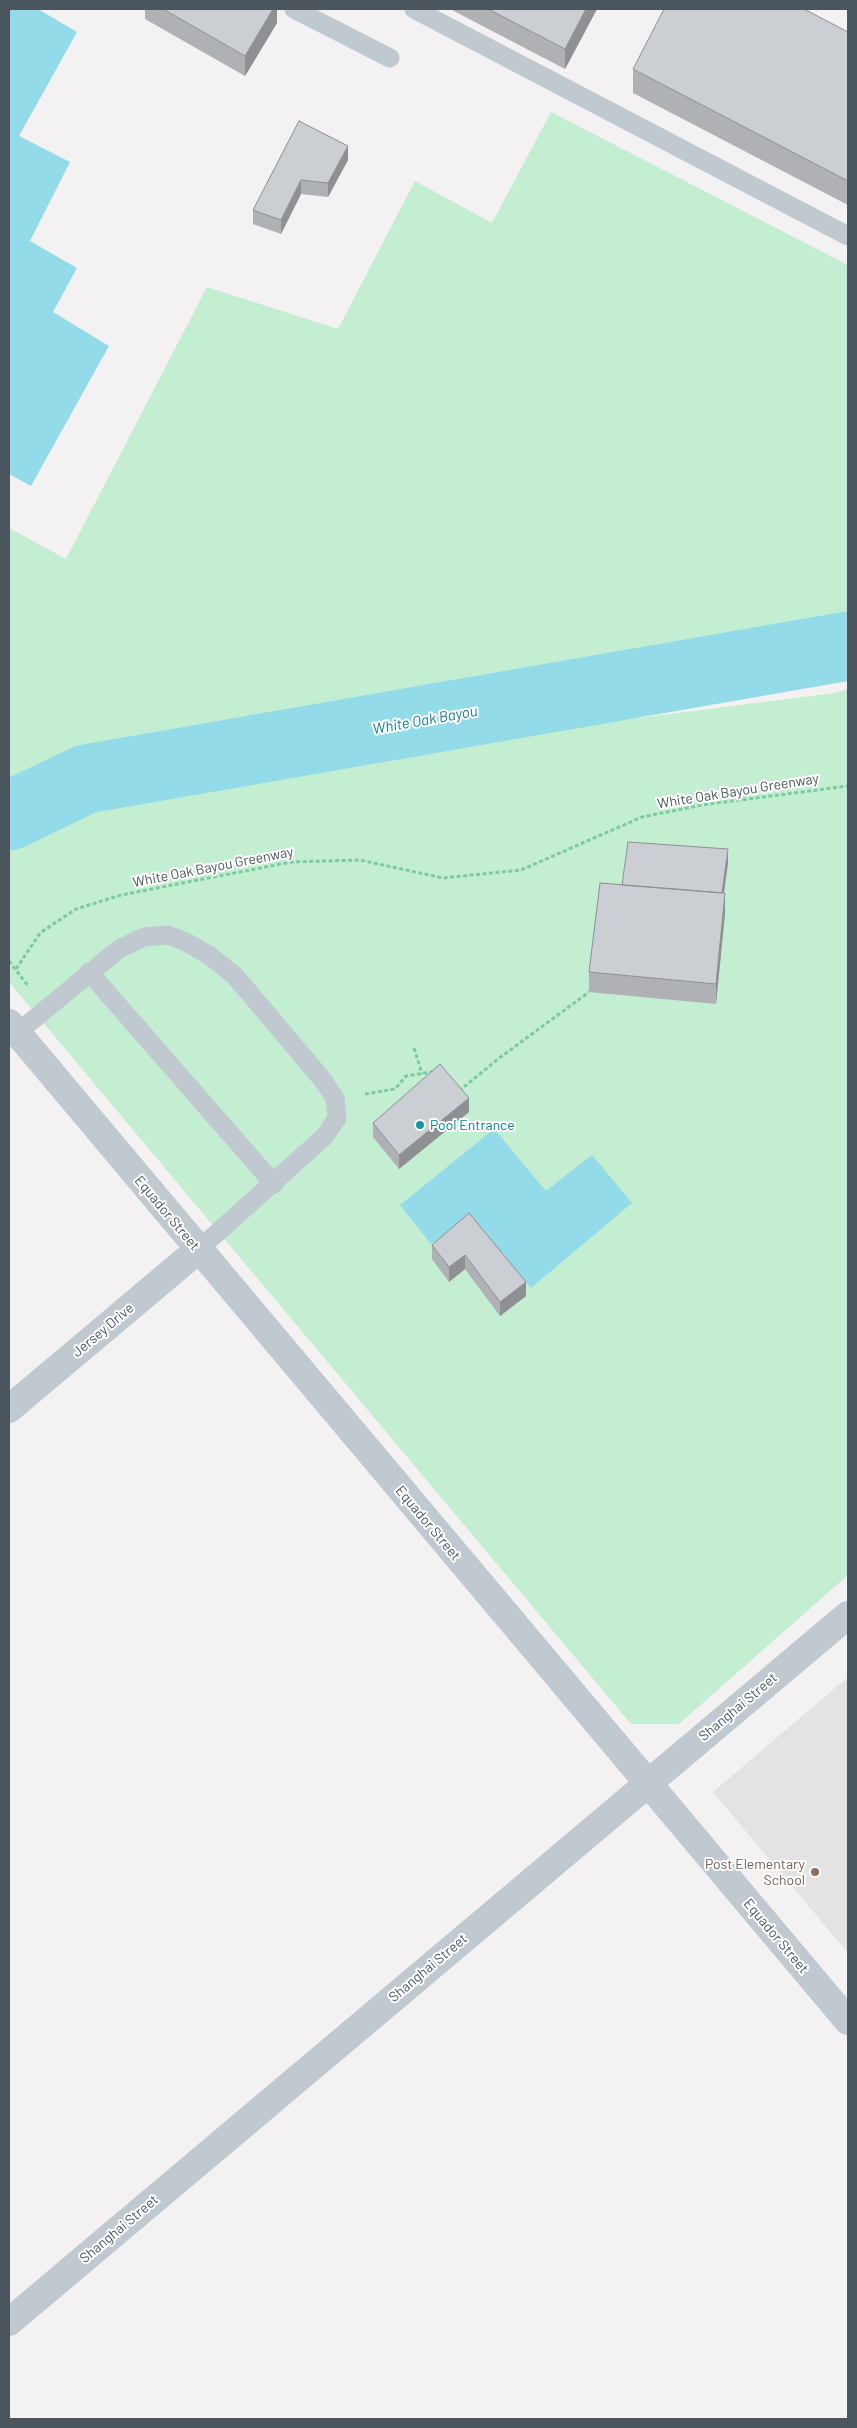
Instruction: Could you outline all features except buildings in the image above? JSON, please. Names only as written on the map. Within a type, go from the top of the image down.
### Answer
[{"type":"street","name":"Equador Street","points":[[13,1028],[848,2021]]},
{"type":"street","name":"Jersey Drive","points":[[9,1409],[198,1250]]},
{"type":"street","name":"Shanghai Street","points":[[9,2322],[848,1615]]},
{"type":"lane","points":[[294,9],[390,58]]},
{"type":"lane","points":[[414,9],[848,236]]},
{"type":"lane","points":[[13,1028],[119,949],[144,937],[168,935],[186,942],[209,955],[234,976],[322,1078],[335,1098],[337,1118],[324,1136],[274,1184],[198,1250]]},
{"type":"lane","points":[[89,972],[274,1184]]},
{"type":"path","name":"White Oak Bayou Greenway","points":[[16,970],[40,933],[76,910],[121,896],[291,862],[360,860],[443,878],[521,870],[642,817],[702,805],[848,786]]},
{"type":"path","points":[[454,1085],[460,1092],[498,1059],[589,992]]},
{"type":"path","points":[[414,1048],[422,1074]]},
{"type":"path","points":[[335,1098],[395,1088],[406,1076],[441,1070]]},
{"type":"shaded area","name":"Post Elementary School","points":[[848,1677],[848,1953],[713,1792]]},
{"type":"green space","points":[[551,112],[848,265],[848,631],[756,656],[157,740],[38,767],[9,784],[9,528],[66,559],[207,287],[338,329],[415,181],[492,223]]},
{"type":"green space","points":[[848,689],[848,1575],[679,1724],[631,1724],[9,982],[9,838],[100,803],[261,766],[834,693]]},
{"type":"water","points":[[9,9],[38,9],[77,32],[19,136],[70,162],[30,241],[77,268],[53,312],[109,346],[31,486],[9,474]]},
{"type":"water","points":[[494,1129],[546,1191],[592,1155],[632,1203],[531,1288],[468,1216],[431,1244],[400,1205]]},
{"type":"waterway","name":"White Oak Bayou","points":[[9,816],[86,779],[848,646]]},
{"type":"place","name":"Pool Entrance","points":[[420,1125]]},
{"type":"place","name":"Post Elementary School","points":[[815,1872]]}]
